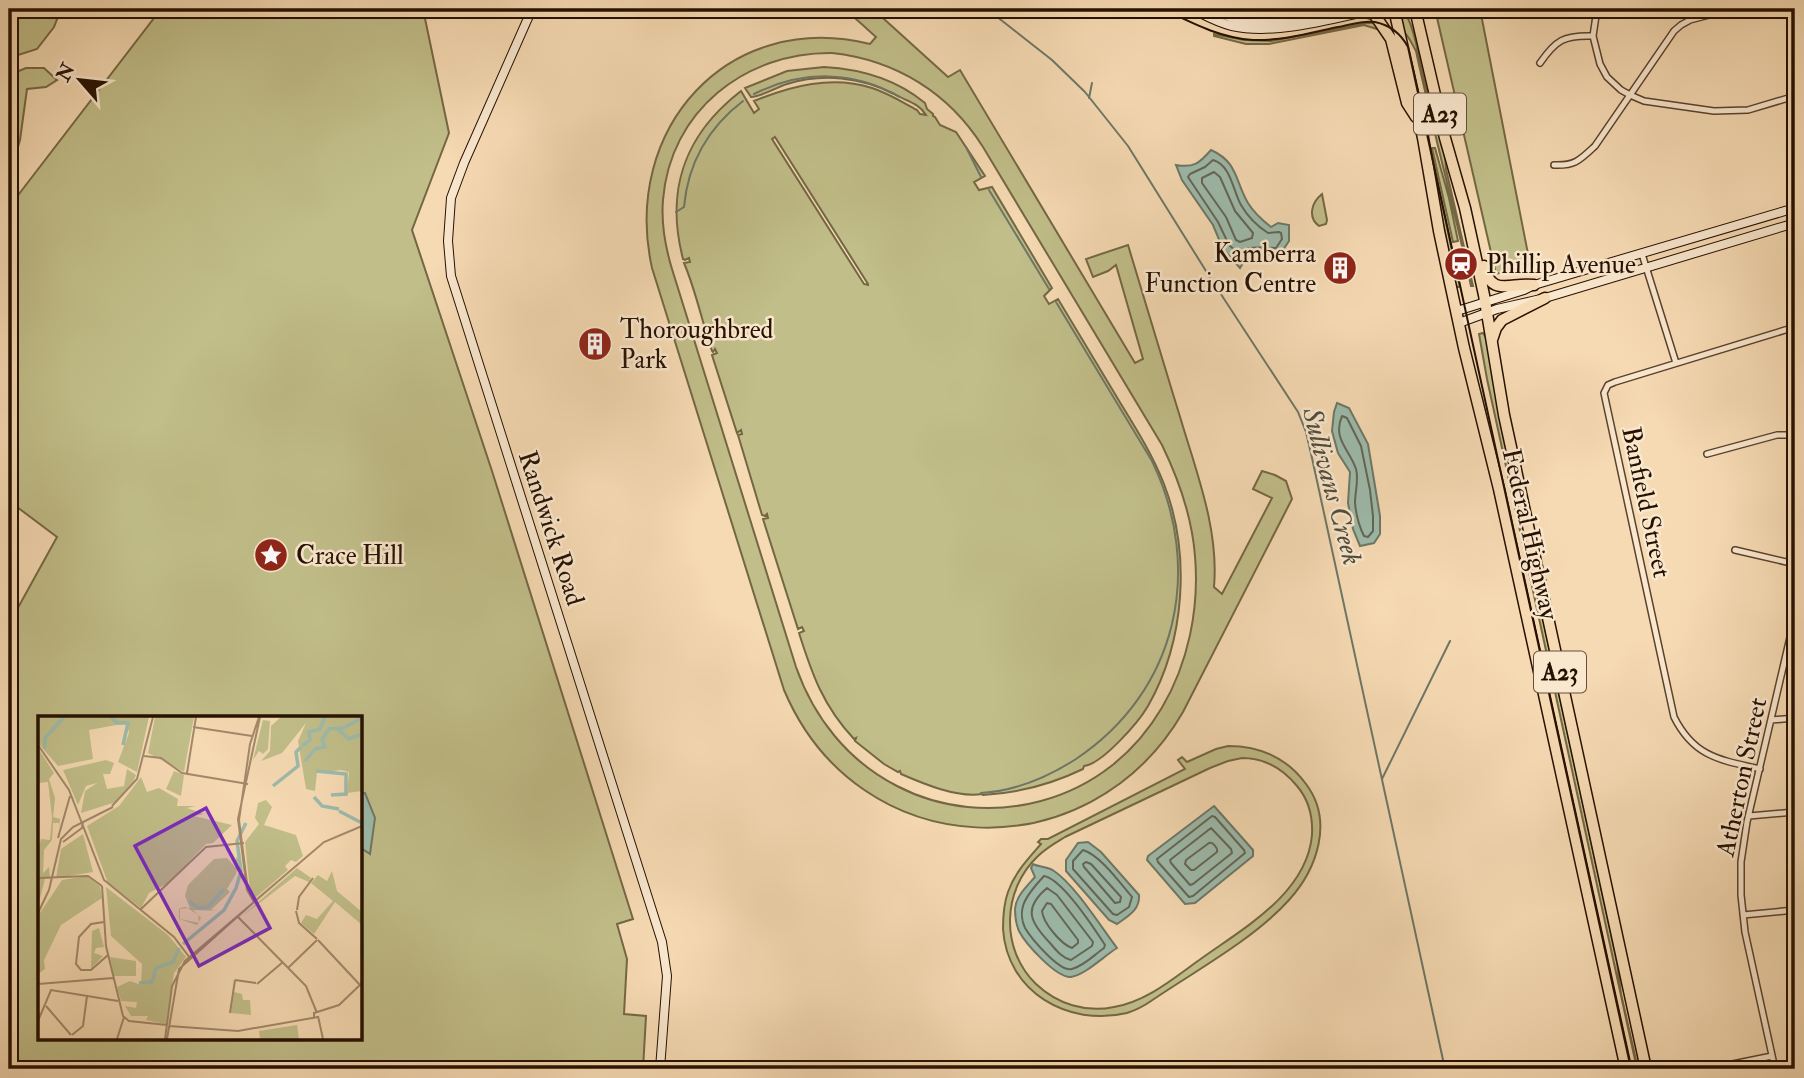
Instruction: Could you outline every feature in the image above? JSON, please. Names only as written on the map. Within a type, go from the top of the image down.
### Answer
[{"type":"highway","name":"Federal Highway","points":[[1394,9],[1474,393],[1499,489],[1626,1069]]},
{"type":"highway","name":"Federal Highway","points":[[1415,9],[1445,138],[1465,208],[1486,307],[1504,415],[1646,1069]]},
{"type":"highway","points":[[1364,12],[1374,14],[1391,38],[1407,103],[1419,122]]},
{"type":"highway","points":[[1465,208],[1475,222],[1486,275],[1490,281],[1501,287],[1534,285]]},
{"type":"highway","points":[[1492,340],[1502,320],[1545,298]]},
{"type":"street","name":"Randwick Road","points":[[532,9],[451,198],[448,241],[451,276],[662,942],[667,976],[660,1069]]},
{"type":"street","points":[[1192,9],[1231,26],[1265,30],[1378,9]]},
{"type":"street","points":[[1212,9],[1232,17],[1265,23],[1288,22],[1338,10]]},
{"type":"street","points":[[1597,9],[1593,36],[1597,57],[1607,77],[1629,95],[1644,101],[1714,111],[1748,110],[1795,96]]},
{"type":"street","points":[[1554,165],[1570,166],[1595,146],[1666,42],[1681,25],[1699,17],[1732,9]]},
{"type":"street","points":[[1540,63],[1550,48],[1560,40],[1573,35],[1593,36]]},
{"type":"street","points":[[1458,317],[1534,285],[1795,208]]},
{"type":"street","points":[[1486,307],[1545,298],[1795,223]]},
{"type":"street","points":[[1642,254],[1676,363]]},
{"type":"street","name":"Banfield Street","points":[[1760,769],[1717,759],[1703,751],[1687,737],[1674,717],[1604,393],[1608,385],[1615,382],[1795,327]]},
{"type":"street","points":[[1707,454],[1777,435],[1795,435]]},
{"type":"street","points":[[1734,550],[1795,564]]},
{"type":"street","name":"Atherton Street","points":[[1775,1069],[1743,915],[1741,862],[1795,616]]},
{"type":"street","points":[[1771,720],[1795,718]]},
{"type":"street","points":[[1749,816],[1795,812]]},
{"type":"street","points":[[1743,915],[1795,910]]},
{"type":"street","points":[[1708,1069],[1773,1056]]},
{"type":"shaded area","points":[[9,9],[61,9],[54,27],[37,49],[9,58]]},
{"type":"shaded area","points":[[161,9],[423,9],[449,133],[412,230],[492,471],[633,919],[617,924],[627,959],[624,1014],[646,1016],[643,1069],[9,1069],[9,624],[57,537],[9,501],[9,207]]},
{"type":"shaded area","points":[[845,9],[873,9],[948,77],[960,70],[1135,363],[1143,359],[1116,265],[1093,277],[1086,259],[1128,245],[1200,482],[1213,544],[1214,587],[1222,594],[1272,498],[1253,489],[1262,471],[1286,481],[1292,499],[1183,712],[1142,765],[1091,802],[1035,822],[976,827],[918,817],[864,790],[819,748],[784,690],[652,268],[647,217],[653,169],[670,127],[696,91],[730,63],[772,45],[819,38],[870,44],[876,37]],"holes":[[[832,53],[878,63],[919,82],[954,111],[983,147],[1162,445],[1188,513],[1195,556],[1195,596],[1190,635],[1179,673],[1162,708],[1140,739],[1112,766],[1079,787],[1041,801],[1004,807],[967,807],[914,794],[879,776],[848,751],[812,704],[796,667],[667,252],[663,200],[669,168],[680,139],[697,114],[718,93],[742,76],[770,63],[800,55]]]},
{"type":"shaded area","points":[[1398,9],[1402,9],[1407,15],[1414,34],[1441,138],[1473,286],[1416,51],[1403,30]]},
{"type":"shaded area","points":[[1435,9],[1480,9],[1530,264],[1496,274]]},
{"type":"shaded area","points":[[1367,23],[1376,23],[1380,30],[1364,25],[1269,44],[1246,44],[1214,36],[1271,41]]},
{"type":"shaded area","points":[[1410,61],[1414,74],[1460,287],[1455,283]]},
{"type":"shaded area","points":[[824,67],[877,77],[914,95],[925,103],[940,125],[956,132],[985,176],[974,182],[979,190],[992,187],[1052,288],[1044,296],[1049,304],[1058,299],[1139,433],[1164,484],[1173,511],[1181,568],[1180,597],[1170,654],[1148,706],[1128,732],[1092,764],[1059,780],[1022,790],[972,795],[951,792],[910,778],[884,764],[855,741],[856,738],[843,727],[826,702],[814,676],[799,633],[804,631],[802,627],[798,629],[763,519],[768,518],[767,514],[762,515],[738,435],[742,434],[741,430],[737,433],[712,355],[717,353],[715,349],[712,351],[684,263],[690,262],[689,258],[683,259],[678,234],[678,187],[693,145],[705,126],[741,91],[754,113],[759,109],[754,101],[782,91],[812,84],[842,82],[884,92],[926,115],[912,103],[881,88],[855,80],[828,78],[800,81],[751,97],[745,88],[787,71]],"holes":[[[775,137],[868,284],[864,284],[772,139]]]},
{"type":"shaded area","points":[[26,68],[44,68],[57,80],[46,87],[27,89],[20,140],[9,177],[9,75]]},
{"type":"shaded area","points":[[1432,148],[1435,148],[1449,198],[1458,241],[1453,242]]},
{"type":"shaded area","points":[[1322,194],[1327,220],[1326,224],[1319,226],[1313,218],[1312,210]]},
{"type":"shaded area","points":[[1483,333],[1487,339],[1501,425],[1638,1069],[1637,1069],[1487,379],[1479,334]]},
{"type":"shaded area","points":[[1228,746],[1262,751],[1290,767],[1306,784],[1319,813],[1320,829],[1314,859],[1299,888],[1275,914],[1242,941],[1137,1009],[1105,1016],[1083,1015],[1044,1000],[1028,987],[1016,971],[1007,951],[1003,929],[1008,892],[1018,872],[1041,844],[1038,842],[1185,769],[1178,760],[1182,757],[1187,762]],"holes":[[[1250,759],[1265,762],[1286,774],[1305,797],[1312,821],[1308,856],[1299,874],[1271,907],[1171,980],[1150,994],[1126,1004],[1103,1009],[1083,1008],[1053,997],[1036,984],[1024,970],[1016,954],[1010,920],[1017,885],[1038,856],[1065,837],[1210,768],[1228,761]]]},
{"type":"water","points":[[1211,150],[1231,166],[1248,203],[1258,216],[1271,227],[1278,223],[1289,225],[1289,241],[1279,256],[1256,253],[1247,256],[1240,268],[1223,249],[1213,225],[1182,180],[1176,165],[1195,164]]},
{"type":"water","points":[[1337,403],[1349,408],[1368,444],[1380,516],[1380,534],[1374,543],[1360,546],[1353,529],[1348,503],[1350,472],[1338,453],[1332,431]]},
{"type":"water","points":[[365,793],[375,818],[370,854],[362,849],[362,794]]},
{"type":"water","points":[[1214,806],[1253,850],[1253,856],[1195,903],[1185,904],[1147,860],[1148,856]]},
{"type":"water","points":[[1088,842],[1101,852],[1139,895],[1135,909],[1117,924],[1109,920],[1066,871],[1066,860],[1078,843]]},
{"type":"water","points":[[1033,864],[1052,870],[1062,877],[1117,948],[1076,976],[1065,976],[1057,972],[1034,951],[1019,931],[1015,917],[1016,904],[1035,877],[1031,868]]},
{"type":"waterway","name":"Sullivans Creek","points":[[987,9],[1052,60],[1085,92],[1128,146],[1298,412],[1312,458],[1445,1069]]},
{"type":"waterway","points":[[754,94],[790,81],[827,76],[864,82],[900,97]]},
{"type":"waterway","points":[[1089,98],[1092,83]]},
{"type":"waterway","points":[[676,212],[684,207],[690,176],[702,147],[720,122],[743,101]]},
{"type":"waterway","points":[[966,147],[981,177]]},
{"type":"waterway","points":[[989,190],[1049,289]]},
{"type":"waterway","points":[[981,793],[1019,786],[1054,772],[1076,759],[1111,731],[1138,699],[1159,663],[1172,625],[1178,585],[1176,544],[1168,502],[1152,461],[1056,302]]},
{"type":"waterway","points":[[1382,779],[1450,641]]},
{"type":"tram line","points":[[1163,9],[1218,33],[1253,40],[1285,38],[1356,23],[1375,22],[1394,31],[1408,47],[1631,1069]]},
{"type":"place","name":"Phillip Avenue","points":[[1461,264]]},
{"type":"place","name":"Kamberra Function Centre","points":[[1340,268]]},
{"type":"place","name":"Thoroughbred Park","points":[[595,344]]},
{"type":"place","name":"Crace Hill","points":[[271,555]]}]
